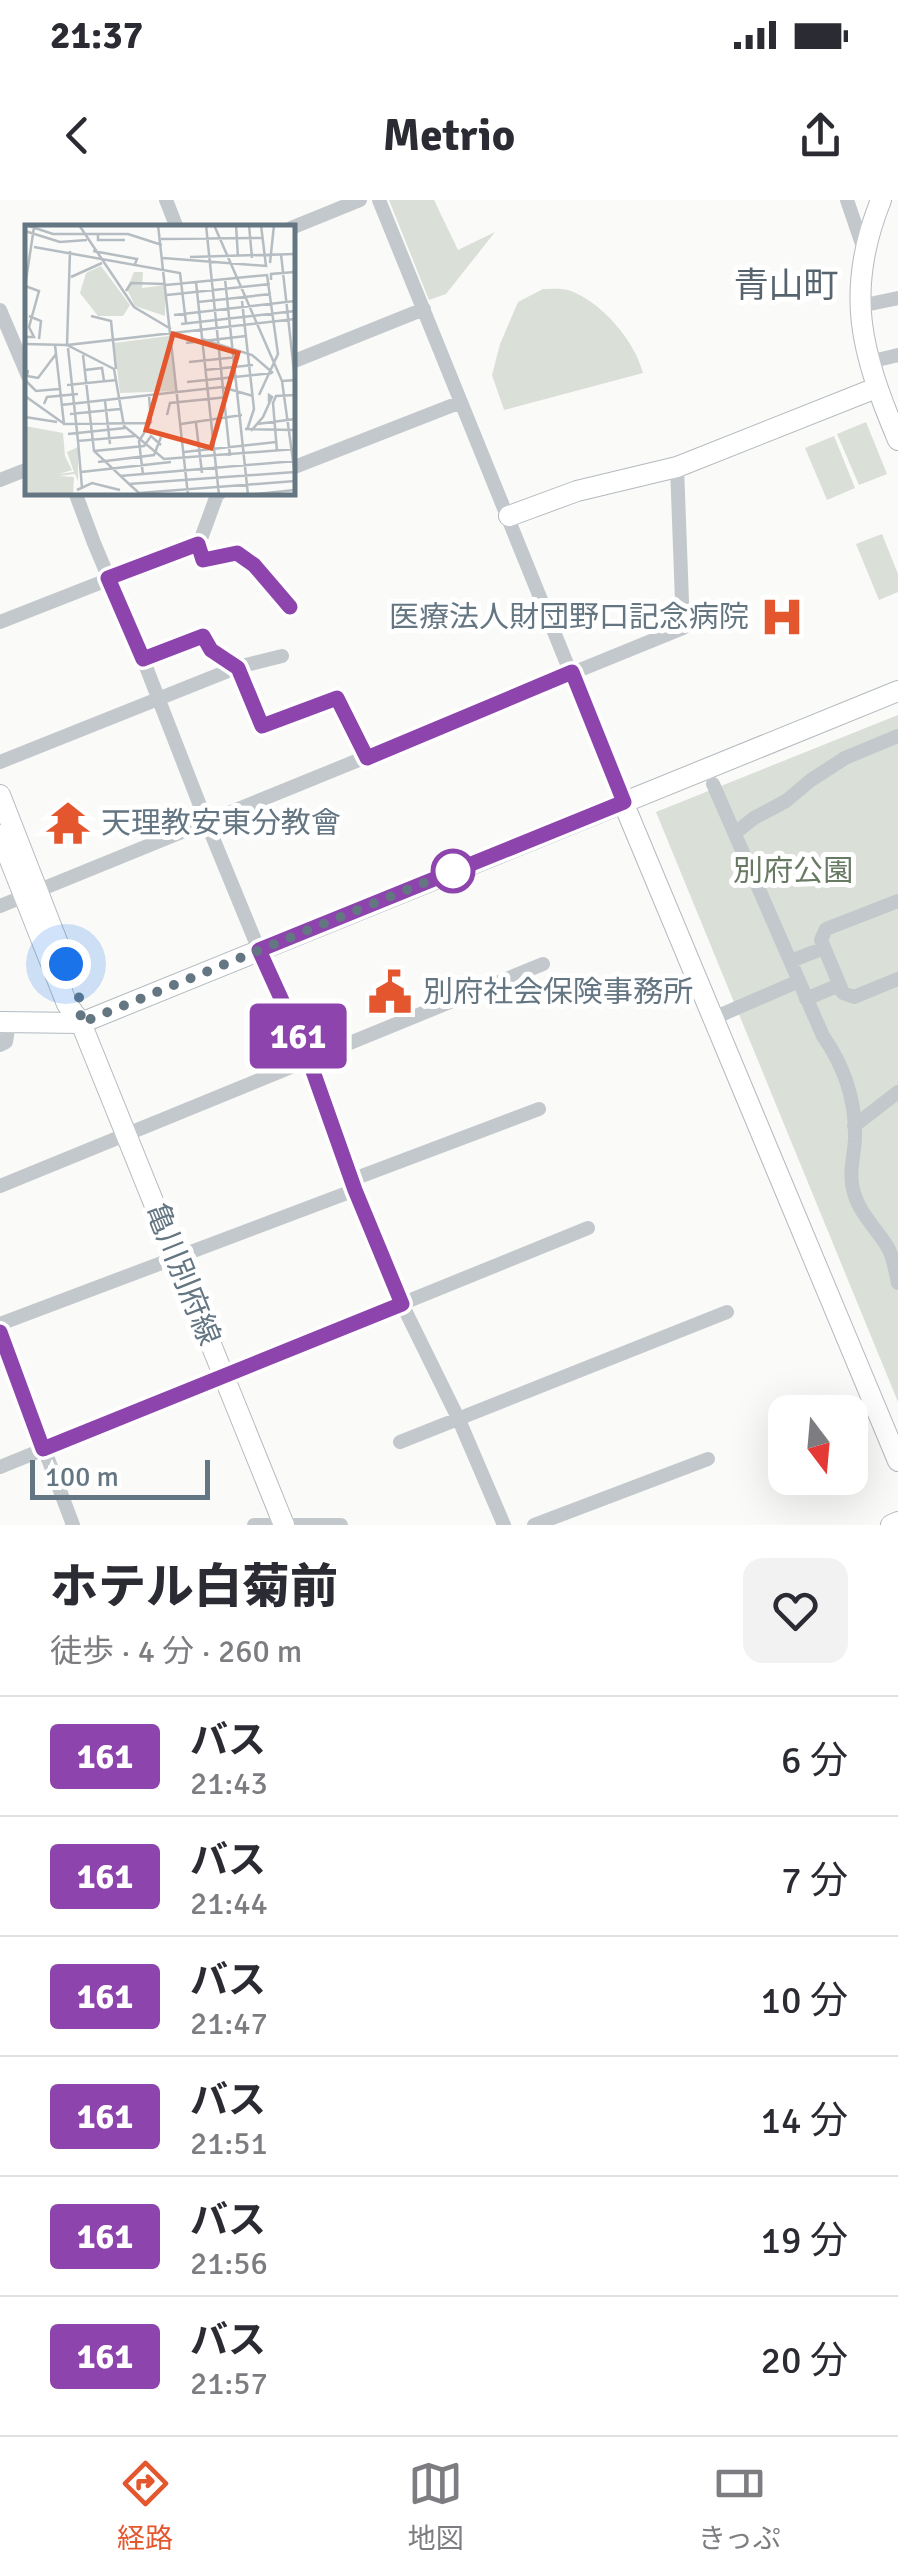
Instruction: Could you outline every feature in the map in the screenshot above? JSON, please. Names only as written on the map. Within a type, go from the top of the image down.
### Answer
[{"type":"street","points":[[166,200],[176,225]]},
{"type":"street","points":[[295,226],[360,200]]},
{"type":"street","points":[[379,200],[898,1461]]},
{"type":"street","points":[[847,200],[864,250]]},
{"type":"street","points":[[881,200],[864,250],[860,325],[876,388],[898,440]]},
{"type":"street","points":[[860,306],[898,298]]},
{"type":"street","points":[[295,361],[424,309]]},
{"type":"street","points":[[0,310],[7,338],[25,371]]},
{"type":"street","points":[[869,362],[898,355]]},
{"type":"street","points":[[509,516],[577,491],[676,468],[876,388]]},
{"type":"street","points":[[295,467],[461,402]]},
{"type":"street","points":[[0,906],[683,628],[676,468]]},
{"type":"street","points":[[0,480],[25,470]]},
{"type":"street","points":[[77,495],[206,821],[309,1060],[353,1185],[402,1304],[459,1420],[504,1525]]},
{"type":"street","points":[[217,495],[198,544],[203,560],[237,553],[254,565],[290,607]]},
{"type":"street","points":[[0,622],[198,544]]},
{"type":"street","points":[[143,659],[203,636],[211,650],[238,668],[262,726],[337,698],[367,758]]},
{"type":"street","points":[[0,762],[158,698],[282,656]]},
{"type":"street","points":[[0,1045],[6,1042],[4,1022],[81,1023],[898,691]]},
{"type":"street","points":[[735,833],[845,758],[898,736]]},
{"type":"street","points":[[713,784],[822,1036],[846,1079],[855,1140],[851,1185],[856,1201],[892,1243],[898,1283]]},
{"type":"street","name":"亀川別府線","points":[[0,796],[67,1004],[81,1023],[284,1524]]},
{"type":"street","name":"亀川別府線","points":[[0,835],[31,893]]},
{"type":"street","points":[[898,901],[826,930],[821,940],[844,993],[854,997],[898,979]]},
{"type":"street","points":[[791,961],[824,948]]},
{"type":"street","points":[[0,1186],[544,964]]},
{"type":"street","points":[[723,1014],[799,981]]},
{"type":"street","points":[[806,999],[840,985]]},
{"type":"street","points":[[854,1126],[898,1092]]},
{"type":"street","points":[[73,1525],[0,1328],[539,1110]]},
{"type":"street","points":[[0,1467],[588,1228]]},
{"type":"street","points":[[400,1442],[726,1312]]},
{"type":"street","points":[[534,1525],[708,1459]]},
{"type":"street","points":[[891,1525],[898,1522]]},
{"type":"street","points":[[254,1525],[342,1525]]},
{"type":"green space","points":[[389,200],[434,200],[458,250],[495,232],[446,294],[429,300]]},
{"type":"green space","points":[[543,289],[568,290],[604,312],[624,335],[643,373],[504,410],[492,375],[500,344],[518,302]]},
{"type":"green space","points":[[866,422],[887,474],[859,485],[837,434]]},
{"type":"green space","points":[[834,436],[855,488],[827,500],[805,448]]},
{"type":"green space","points":[[882,534],[898,574],[898,592],[879,600],[856,544]]},
{"type":"green space","name":"別府公園","points":[[898,715],[898,1402],[656,812]]},
{"type":"bus line","name":"161","points":[[0,1332],[43,1449],[402,1304],[355,1190],[309,1060],[259,950],[624,802],[572,672],[367,758],[337,698],[262,726],[238,668],[211,650],[203,636],[143,659],[108,578],[198,544],[203,560],[237,553],[254,565],[290,607]]},
{"type":"place","name":"医療法人財団野口記念病院","points":[[782,617]]},
{"type":"place","name":"天理教安東分教會","points":[[68,823]]},
{"type":"place","name":"別府社会保険事務所","points":[[390,992]]},
{"type":"district","name":"青山町","points":[[786,285]]},
{"type":"route","points":[[66,964],[80,1000],[81,1023],[453,871]]}]
